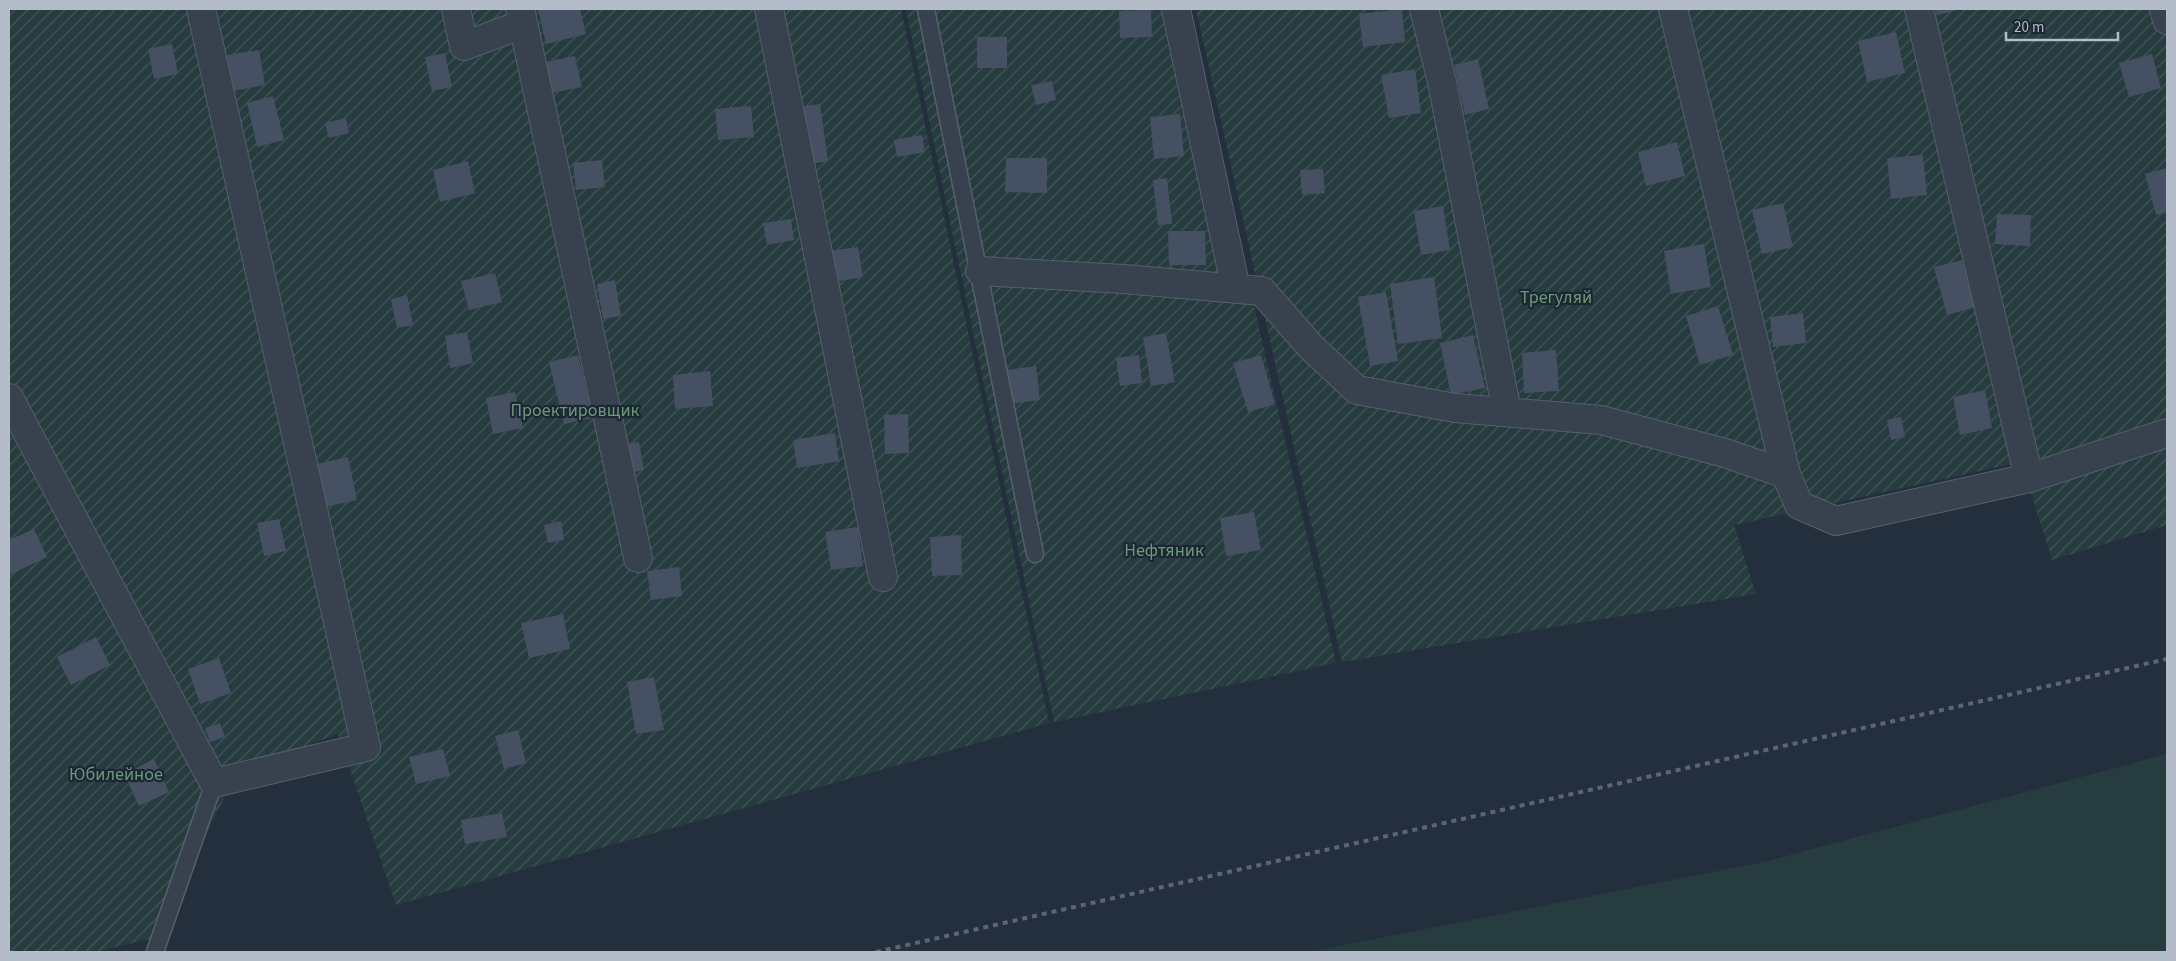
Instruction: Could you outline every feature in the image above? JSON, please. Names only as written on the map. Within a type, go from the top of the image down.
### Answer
[{"type":"street","points":[[9,398],[214,784],[366,747],[201,9]]},
{"type":"street","points":[[456,9],[464,46],[522,16],[638,558]]},
{"type":"street","points":[[769,9],[883,577]]},
{"type":"street","points":[[1176,9],[1236,289]]},
{"type":"street","points":[[1424,9],[1442,82],[1507,412]]},
{"type":"street","points":[[1673,9],[1786,474],[1799,505],[1836,521],[2029,478],[2167,433]]},
{"type":"street","points":[[1919,9],[2029,478]]},
{"type":"street","points":[[2164,9],[2167,20]]},
{"type":"street","points":[[980,271],[1262,291],[1312,347],[1357,390],[1455,408],[1601,420],[1725,453],[1786,474]]},
{"type":"lane","points":[[926,9],[980,271],[1035,554]]},
{"type":"lane","points":[[155,952],[214,784]]},
{"type":"green space","name":"Проектировщик","points":[[9,9],[901,9],[1049,723],[396,905],[338,734],[236,771],[237,773],[153,938],[96,952],[9,952]]},
{"type":"green space","name":"Нефтяник","points":[[906,9],[1186,9],[1336,663],[1054,722]]},
{"type":"green space","name":"Трегуляй","points":[[1196,9],[2167,9],[2167,525],[2052,560],[2021,462],[1734,525],[1756,594],[1342,662]]},
{"type":"green space","points":[[2167,754],[2167,952],[1308,952],[1764,862]]},
{"type":"building","points":[[538,9],[580,9],[586,34],[546,44]]},
{"type":"building","points":[[1402,9],[1405,42],[1363,47],[1359,14]]},
{"type":"building","points":[[1936,9],[1962,9],[1937,15]]},
{"type":"building","points":[[1151,10],[1152,37],[1120,38],[1119,11]]},
{"type":"building","points":[[1896,32],[1905,73],[1867,82],[1858,41]]},
{"type":"building","points":[[977,37],[1007,37],[1007,68],[977,68]]},
{"type":"building","points":[[172,44],[178,74],[154,79],[148,49]]},
{"type":"building","points":[[259,50],[265,85],[233,91],[227,55]]},
{"type":"building","points":[[445,53],[452,87],[432,91],[425,57]]},
{"type":"building","points":[[2152,54],[2161,88],[2129,97],[2119,63]]},
{"type":"building","points":[[575,56],[582,87],[551,93],[545,62]]},
{"type":"building","points":[[1478,59],[1489,109],[1465,115],[1454,65]]},
{"type":"building","points":[[1415,69],[1421,113],[1389,118],[1381,75]]},
{"type":"building","points":[[1052,81],[1056,100],[1036,105],[1031,85]]},
{"type":"building","points":[[273,96],[284,140],[257,147],[247,103]]},
{"type":"building","points":[[820,104],[828,161],[806,165],[797,107]]},
{"type":"building","points":[[751,106],[754,137],[718,140],[715,109]]},
{"type":"building","points":[[1180,114],[1184,156],[1154,159],[1150,117]]},
{"type":"building","points":[[346,118],[349,133],[329,138],[325,123]]},
{"type":"building","points":[[922,135],[925,152],[897,157],[894,140]]},
{"type":"building","points":[[1677,142],[1685,176],[1646,186],[1638,152]]},
{"type":"building","points":[[1923,155],[1927,195],[1891,199],[1887,158]]},
{"type":"building","points":[[1006,158],[1047,158],[1047,193],[1005,192]]},
{"type":"building","points":[[602,160],[605,187],[576,190],[573,163]]},
{"type":"building","points":[[468,161],[475,193],[440,202],[433,170]]},
{"type":"building","points":[[2167,168],[2167,212],[2156,215],[2145,174]]},
{"type":"building","points":[[1323,169],[1325,193],[1302,195],[1300,170]]},
{"type":"building","points":[[1167,178],[1172,224],[1158,225],[1153,180]]},
{"type":"building","points":[[1783,203],[1793,247],[1762,254],[1752,210]]},
{"type":"building","points":[[1443,206],[1450,250],[1421,255],[1414,211]]},
{"type":"building","points":[[1997,214],[2031,215],[2030,246],[1995,244]]},
{"type":"building","points":[[791,219],[794,240],[767,245],[763,223]]},
{"type":"building","points":[[1168,231],[1205,231],[1206,265],[1169,265]]},
{"type":"building","points":[[1704,244],[1711,287],[1671,294],[1664,251]]},
{"type":"building","points":[[858,247],[863,277],[834,282],[829,251]]},
{"type":"building","points":[[1962,260],[1975,307],[1947,315],[1934,267]]},
{"type":"building","points":[[495,273],[502,302],[469,310],[461,281]]},
{"type":"building","points":[[1434,277],[1442,338],[1398,344],[1390,284]]},
{"type":"building","points":[[615,280],[621,316],[603,319],[597,284]]},
{"type":"building","points":[[1386,292],[1398,361],[1370,366],[1358,297]]},
{"type":"building","points":[[407,295],[413,325],[397,328],[391,299]]},
{"type":"building","points":[[1718,306],[1733,355],[1700,365],[1686,316]]},
{"type":"building","points":[[1803,313],[1806,343],[1773,347],[1770,317]]},
{"type":"building","points":[[467,332],[473,363],[450,368],[445,336]]},
{"type":"building","points":[[1166,333],[1175,382],[1151,386],[1143,337]]},
{"type":"building","points":[[1473,335],[1485,388],[1451,395],[1440,343]]},
{"type":"building","points":[[1556,350],[1559,391],[1524,393],[1522,353]]},
{"type":"building","points":[[578,355],[593,418],[564,424],[549,362]]},
{"type":"building","points":[[1139,355],[1142,383],[1120,386],[1116,358]]},
{"type":"building","points":[[1261,355],[1275,404],[1248,412],[1233,363]]},
{"type":"building","points":[[1036,366],[1040,400],[1010,404],[1006,370]]},
{"type":"building","points":[[710,371],[713,406],[675,409],[673,375]]},
{"type":"building","points":[[1985,390],[1992,428],[1960,435],[1953,397]]},
{"type":"building","points":[[515,392],[523,428],[493,434],[486,398]]},
{"type":"building","points":[[908,414],[909,453],[885,454],[884,415]]},
{"type":"building","points":[[1901,417],[1905,437],[1891,440],[1887,420]]},
{"type":"building","points":[[835,433],[839,461],[797,468],[793,440]]},
{"type":"building","points":[[639,442],[644,470],[630,473],[624,444]]},
{"type":"building","points":[[348,457],[357,500],[325,507],[316,464]]},
{"type":"building","points":[[1254,512],[1261,550],[1226,556],[1220,518]]},
{"type":"building","points":[[279,519],[286,551],[264,556],[257,523]]},
{"type":"building","points":[[561,521],[564,540],[548,543],[544,525]]},
{"type":"building","points":[[858,527],[863,566],[831,570],[825,532]]},
{"type":"building","points":[[34,529],[47,557],[9,575],[9,540]]},
{"type":"building","points":[[961,535],[962,575],[932,576],[930,537]]},
{"type":"building","points":[[679,567],[682,596],[651,600],[647,571]]},
{"type":"building","points":[[563,614],[570,649],[529,658],[521,623]]},
{"type":"building","points":[[96,637],[110,665],[71,685],[57,657]]},
{"type":"building","points":[[219,658],[231,693],[200,704],[188,669]]},
{"type":"building","points":[[654,677],[664,730],[636,734],[627,682]]},
{"type":"building","points":[[220,723],[225,737],[210,742],[205,728]]},
{"type":"building","points":[[518,730],[526,763],[504,769],[495,736]]},
{"type":"building","points":[[443,749],[450,776],[416,784],[409,757]]},
{"type":"building","points":[[154,759],[169,792],[139,806],[124,774]]},
{"type":"building","points":[[502,813],[507,837],[465,844],[461,820]]},
{"type":"railway","points":[[876,952],[2167,659]]},
{"type":"park label","name":"Юбилейное","points":[[116,774]]}]
